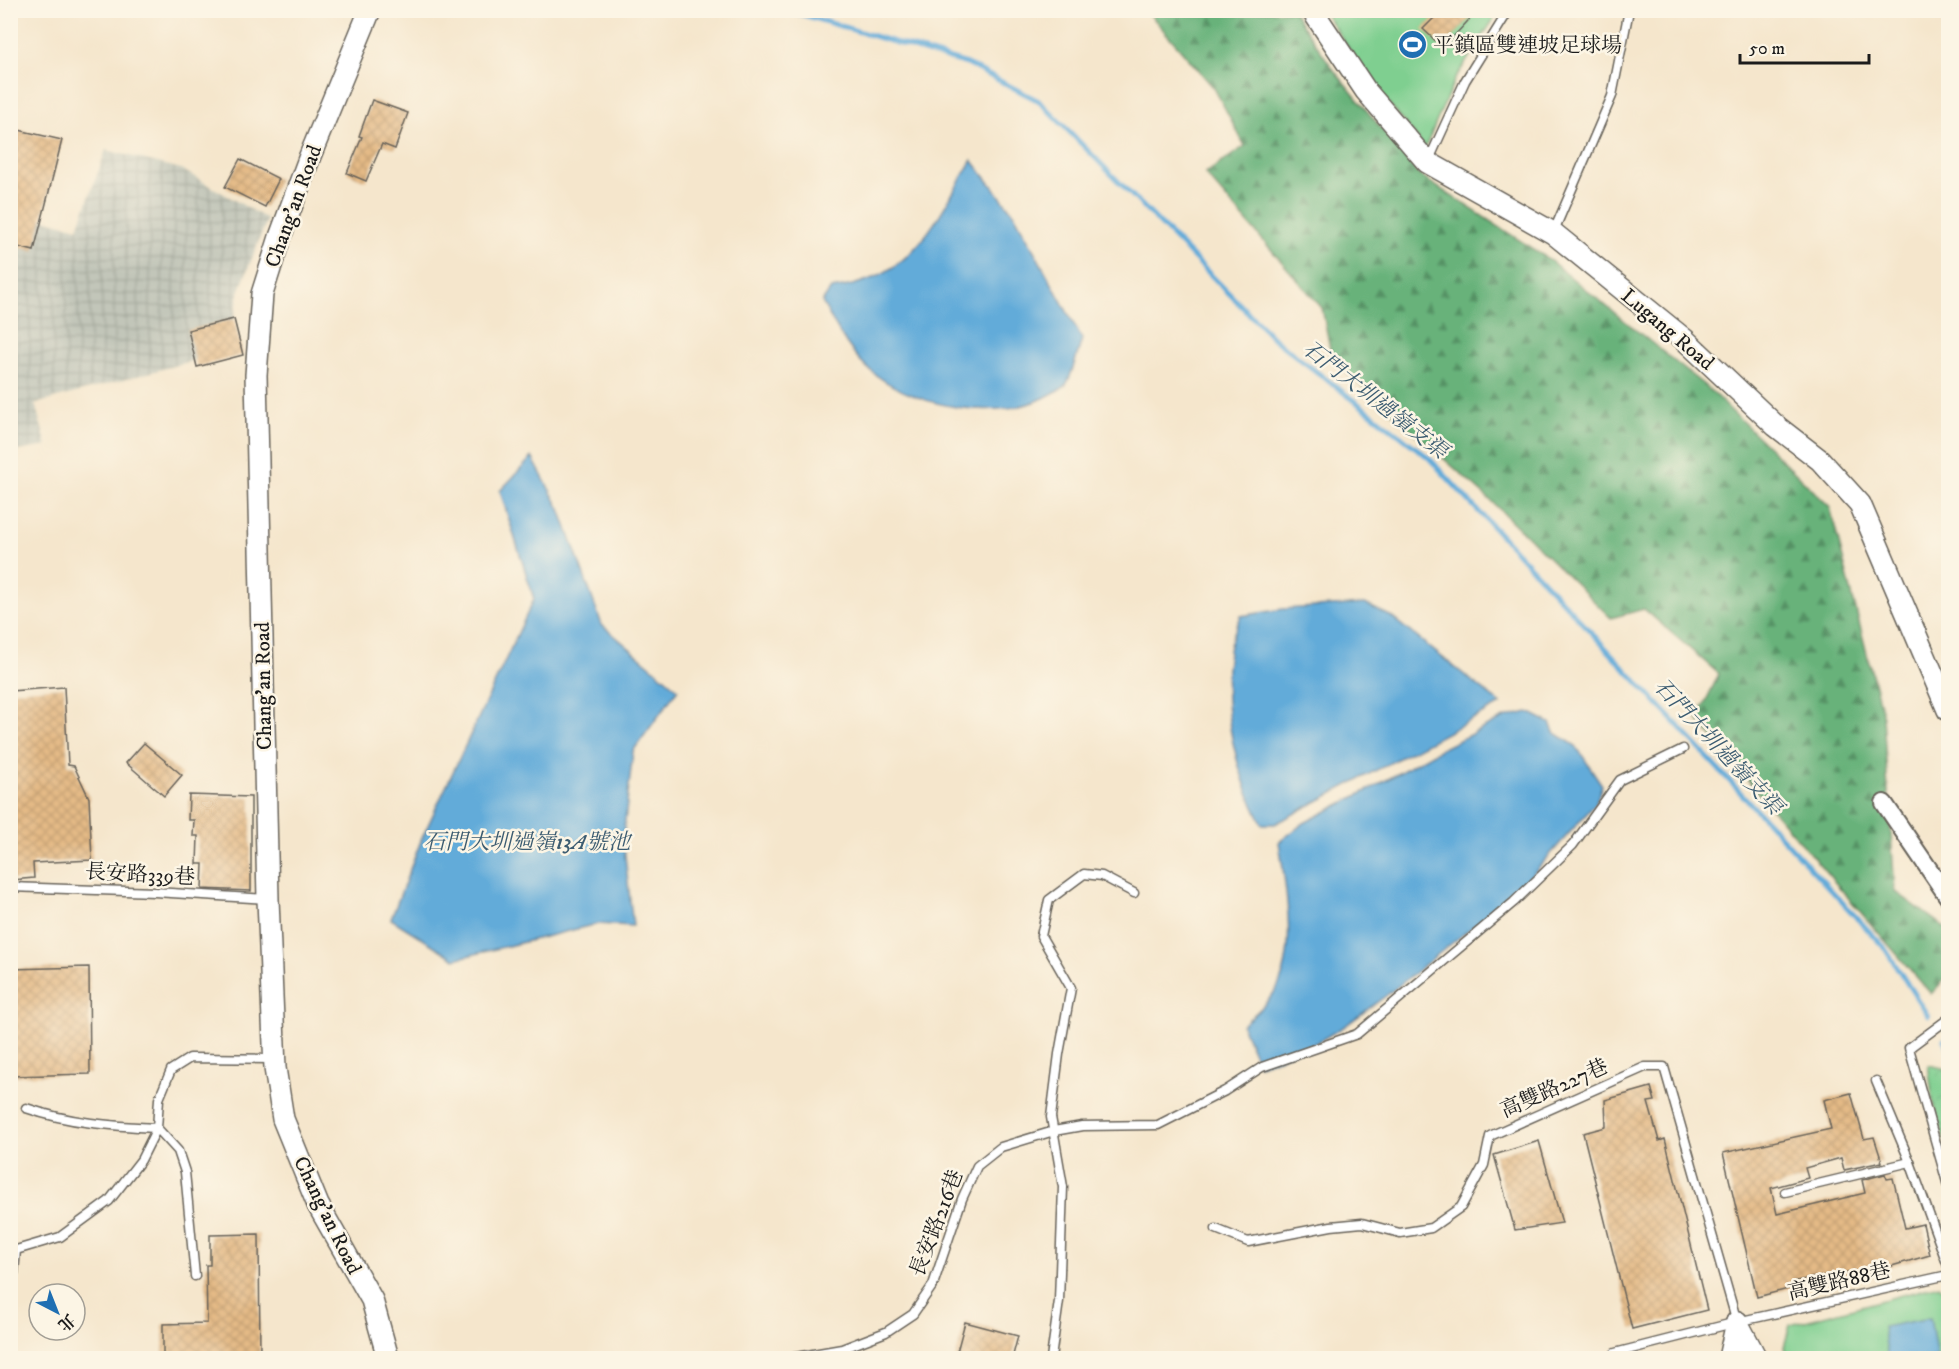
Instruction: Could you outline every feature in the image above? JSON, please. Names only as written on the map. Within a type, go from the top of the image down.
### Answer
[{"type":"street","name":"Chang'an Road","points":[[370,10],[310,156],[262,294],[256,375],[268,900],[274,1059],[283,1119],[318,1205],[372,1300],[388,1359]]},
{"type":"street","name":"Lugang Road","points":[[1311,10],[1366,91],[1427,162],[1552,233],[1684,339],[1776,426],[1820,460],[1860,504],[1948,711]]},
{"type":"street","points":[[1884,803],[1948,897]]},
{"type":"street","points":[[1730,1359],[1737,1322]]},
{"type":"street","points":[[1737,1322],[1756,1359]]},
{"type":"lane","points":[[1427,162],[1465,81],[1509,10]]},
{"type":"lane","points":[[1552,233],[1612,96],[1629,10]]},
{"type":"lane","name":"長安路216巷","points":[[790,1359],[842,1349],[886,1332],[913,1314],[933,1285],[962,1199],[977,1166],[1001,1147],[1054,1131],[1082,1126],[1158,1125],[1225,1091],[1262,1066],[1357,1034],[1514,902],[1573,845],[1620,780],[1683,750]]},
{"type":"lane","points":[[1052,1359],[1059,1301],[1063,1187],[1051,1117],[1071,988],[1041,936],[1049,900],[1084,874],[1102,876],[1134,893]]},
{"type":"lane","name":"長安路339巷","points":[[10,887],[155,892],[268,900]]},
{"type":"lane","points":[[1948,1019],[1909,1048],[1948,1186]]},
{"type":"lane","points":[[14,1273],[16,1250],[60,1237],[109,1201],[141,1160],[157,1128],[159,1099],[171,1070],[190,1058],[274,1059]]},
{"type":"lane","name":"高雙路227巷","points":[[1216,1229],[1248,1242],[1331,1226],[1362,1223],[1400,1233],[1431,1228],[1461,1207],[1484,1164],[1490,1136],[1645,1067],[1664,1067],[1737,1322]]},
{"type":"lane","points":[[1876,1081],[1910,1162],[1948,1266]]},
{"type":"lane","points":[[26,1108],[55,1118],[108,1126],[157,1128],[178,1152],[185,1172],[195,1276]]},
{"type":"lane","points":[[1785,1192],[1910,1162]]},
{"type":"lane","name":"高雙路88巷","points":[[1615,1353],[1737,1322],[1948,1275]]},
{"type":"shaded area","points":[[106,150],[181,169],[267,219],[239,292],[234,319],[188,331],[195,360],[35,404],[47,446],[11,452],[10,245],[34,251],[42,219],[78,228]]},
{"type":"green space","points":[[1147,11],[1293,11],[1334,70],[1419,175],[1547,258],[1710,390],[1830,507],[1883,717],[1895,891],[1948,930],[1948,976],[1931,994],[1697,719],[1719,674],[1644,609],[1611,618],[1488,498],[1332,359],[1322,308],[1205,174],[1245,146],[1214,88]]},
{"type":"green space","name":"平鎮區雙連坡足球場","points":[[1323,11],[1499,11],[1455,79],[1425,148],[1376,88]]},
{"type":"green space","points":[[1928,1065],[1948,1069],[1948,1151],[1933,1101]]},
{"type":"green space","points":[[1939,1285],[1948,1293],[1948,1358],[1787,1358],[1784,1347],[1790,1325]]},
{"type":"water","points":[[972,160],[1014,214],[1082,339],[1072,372],[1065,386],[1033,402],[1011,408],[963,408],[939,404],[894,387],[859,360],[839,332],[822,302],[831,289],[859,283],[883,273],[902,260],[933,226]]},
{"type":"water","name":"石門大圳過嶺13A號池","points":[[532,457],[560,509],[602,625],[678,689],[633,751],[623,838],[633,926],[597,924],[455,959],[391,919],[422,838],[534,599],[500,491]]},
{"type":"water","points":[[1365,604],[1390,616],[1501,704],[1275,824],[1262,824],[1238,762],[1229,718],[1227,673],[1229,651],[1241,616],[1283,609]]},
{"type":"water","points":[[1528,712],[1550,723],[1554,732],[1576,746],[1602,785],[1596,803],[1532,875],[1481,920],[1387,995],[1345,1026],[1309,1047],[1259,1065],[1242,1025],[1277,988],[1287,955],[1288,916],[1279,842],[1304,823],[1439,750],[1504,718]]},
{"type":"water","points":[[1930,1318],[1937,1358],[1888,1358],[1883,1327]]},
{"type":"building","points":[[1442,10],[1478,10],[1443,48],[1423,29]]},
{"type":"building","points":[[372,100],[408,113],[395,149],[382,144],[366,181],[347,173],[362,137],[359,136]]},
{"type":"building","points":[[10,128],[62,140],[34,251],[10,245]]},
{"type":"building","points":[[240,159],[279,179],[265,207],[225,187]]},
{"type":"building","points":[[234,319],[243,355],[197,367],[188,330]]},
{"type":"building","points":[[64,687],[68,765],[74,766],[89,798],[92,860],[33,863],[34,878],[12,880],[10,691]]},
{"type":"building","points":[[144,743],[182,775],[164,796],[126,763]]},
{"type":"building","points":[[189,795],[251,797],[251,891],[202,889],[203,864],[197,864],[198,836],[193,836],[194,820],[188,820]]},
{"type":"building","points":[[89,967],[90,1074],[10,1076],[10,969]]},
{"type":"building","points":[[1651,1087],[1655,1101],[1648,1102],[1659,1141],[1665,1139],[1707,1310],[1632,1329],[1583,1133],[1606,1127],[1605,1100]]},
{"type":"building","points":[[1851,1093],[1864,1139],[1874,1137],[1882,1162],[1844,1170],[1841,1158],[1805,1168],[1808,1178],[1771,1188],[1777,1214],[1865,1193],[1862,1180],[1885,1174],[1887,1179],[1893,1178],[1905,1228],[1923,1224],[1930,1255],[1857,1276],[1855,1271],[1833,1277],[1832,1274],[1795,1281],[1796,1287],[1757,1297],[1723,1153],[1831,1129],[1824,1100]]},
{"type":"building","points":[[1539,1141],[1562,1223],[1515,1230],[1494,1155]]},
{"type":"building","points":[[259,1234],[260,1357],[163,1359],[163,1324],[207,1323],[206,1265],[210,1265],[210,1235]]},
{"type":"building","points":[[965,1322],[1018,1336],[1012,1359],[955,1359]]},
{"type":"waterway","name":"石門大圳過嶺支渠","points":[[787,10],[967,64],[1039,101],[1275,340],[1428,457],[1884,947],[1928,1016]]},
{"type":"waterway","name":"石門大圳過嶺支渠","points":[[1944,1040],[1948,1047]]},
{"type":"place","name":"平鎮區雙連坡足球場","points":[[1412,45]]}]
